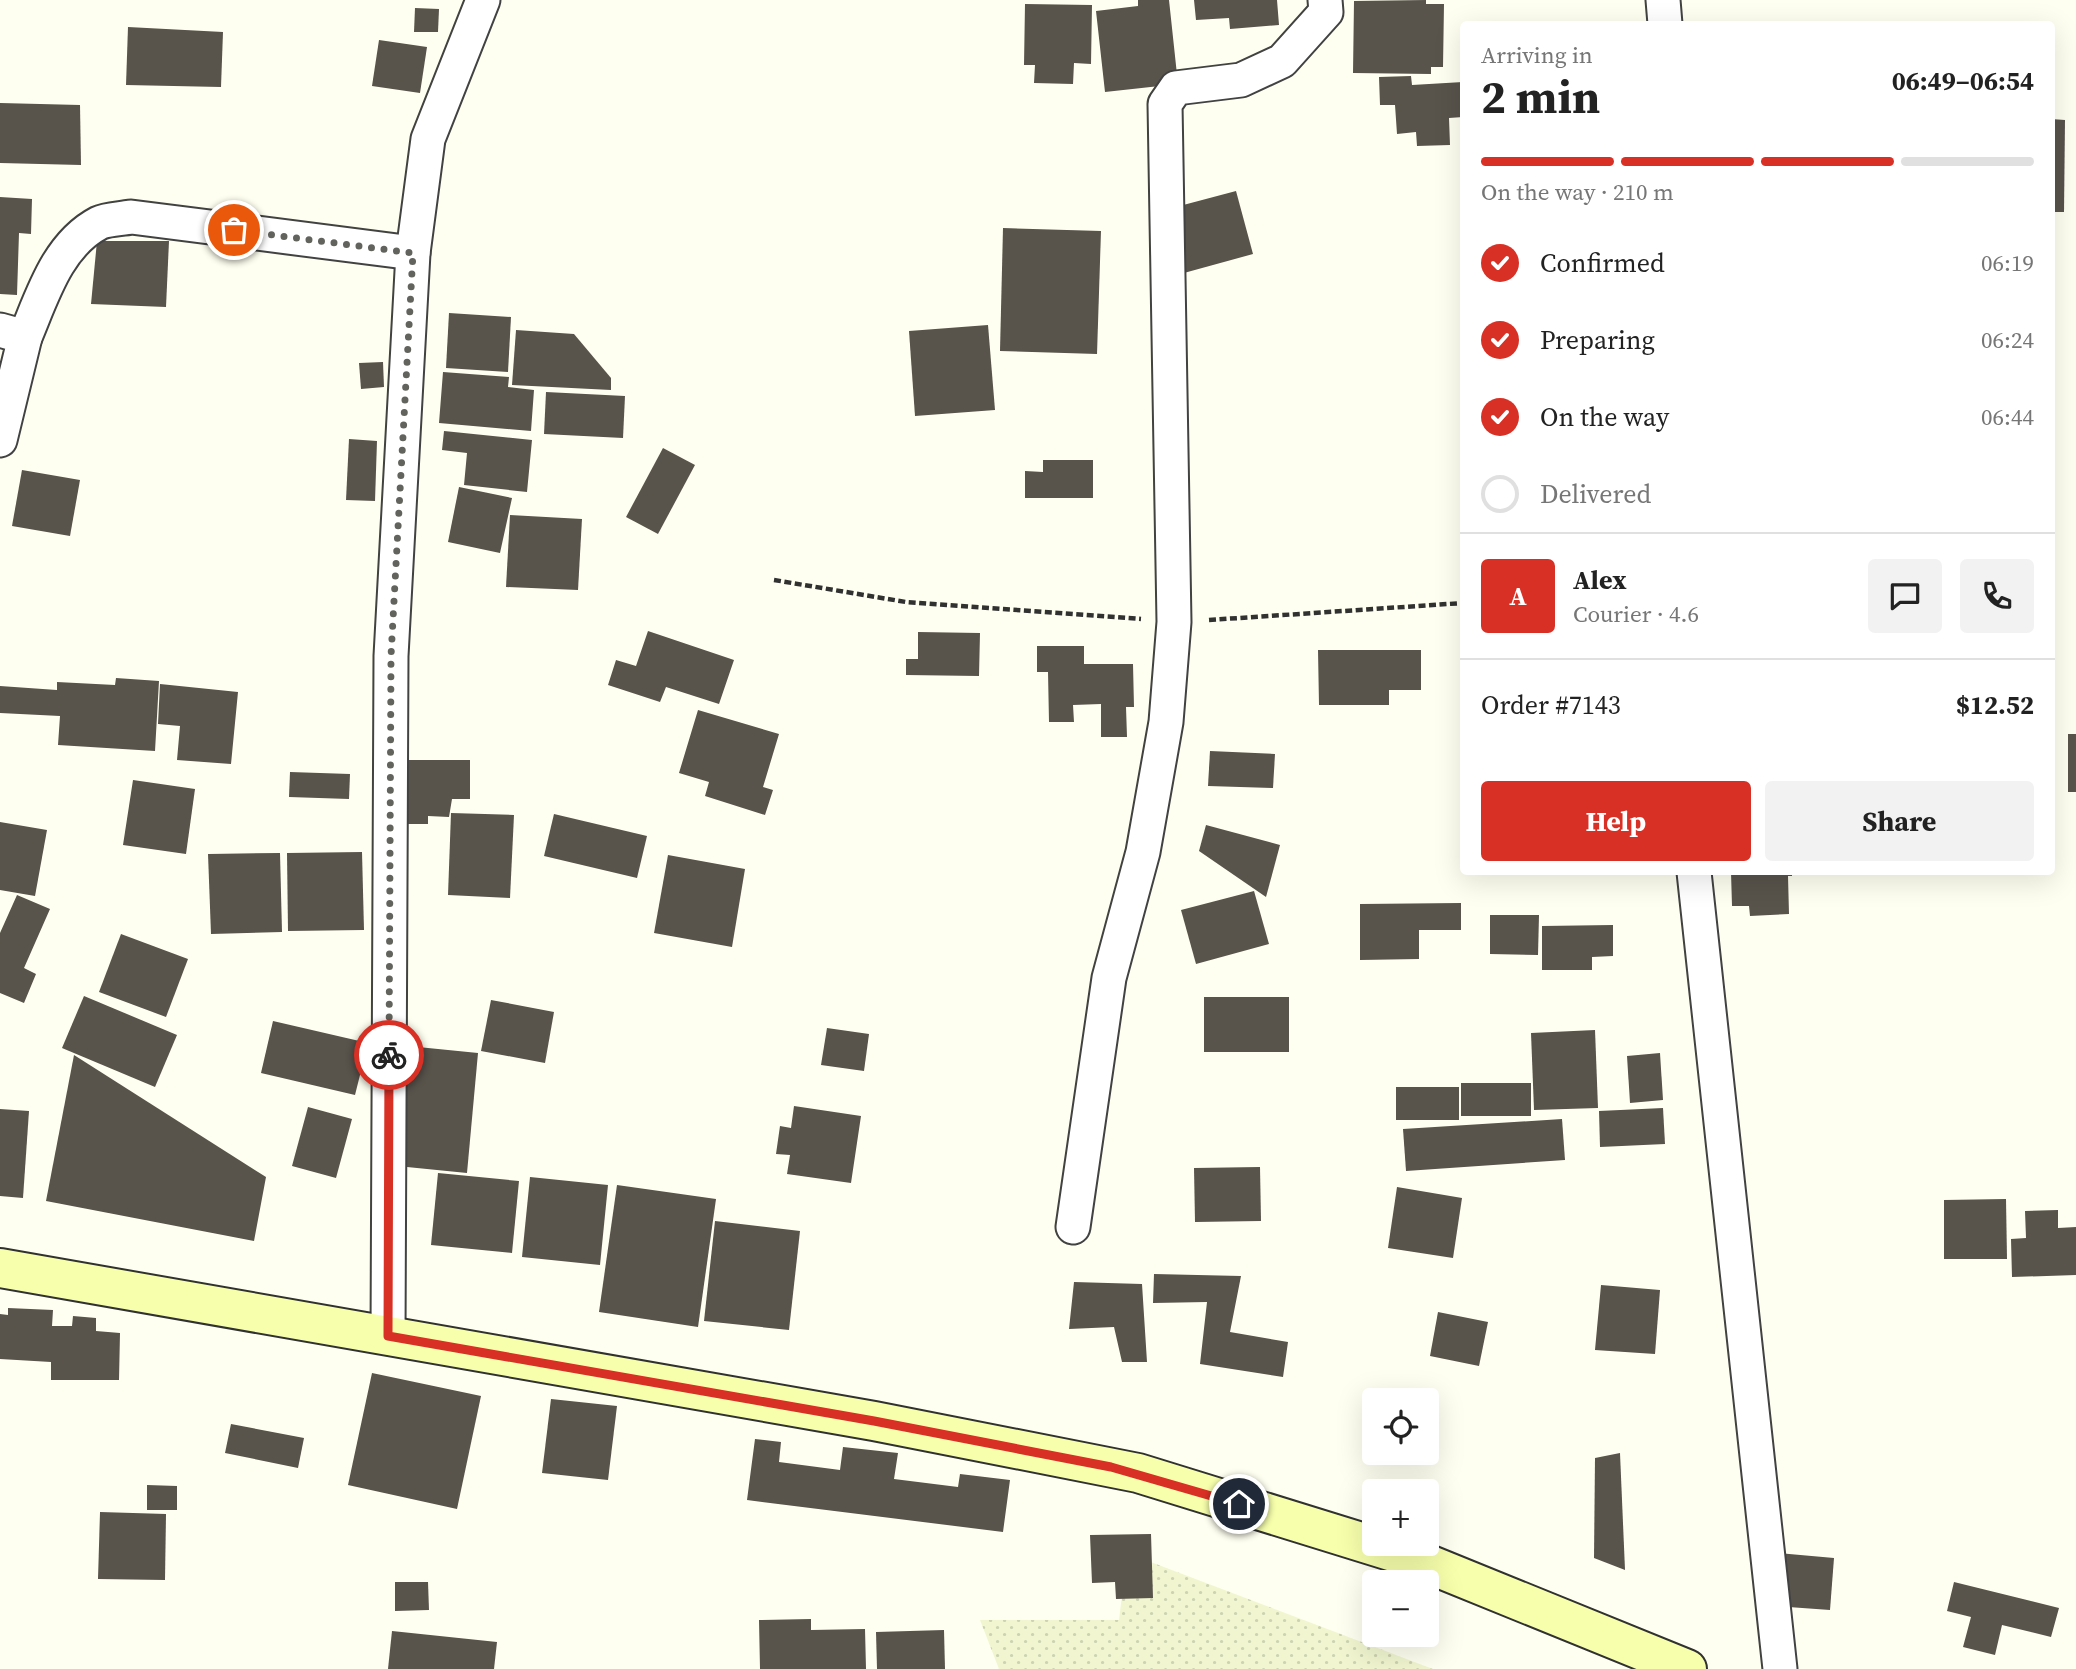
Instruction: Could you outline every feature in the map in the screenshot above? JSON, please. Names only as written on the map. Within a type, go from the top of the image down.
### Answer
[{"type":"main road","points":[[0,1268],[874,1421],[1138,1473],[1416,1559],[1687,1669]]},
{"type":"street","points":[[388,1336],[391,656],[413,253],[428,139],[483,0]]},
{"type":"street","points":[[1073,1227],[1108,978],[1143,852],[1166,722],[1174,622],[1165,104],[1177,88],[1241,80],[1282,61],[1326,12],[1325,0]]},
{"type":"street","points":[[1663,0],[1665,21]]},
{"type":"street","points":[[0,440],[12,334],[53,271],[79,238],[100,222],[131,217],[413,253]]},
{"type":"street","points":[[1694,875],[1780,1669]]},
{"type":"path","points":[[774,580],[906,602],[1174,622],[1460,603]]},
{"type":"green space","points":[[1127,1553],[1362,1642],[1362,1647],[1375,1647],[1433,1669],[999,1669],[980,1620],[1119,1620]]},
{"type":"building","points":[[1138,0],[1169,0],[1178,84],[1105,92],[1096,11],[1138,6]]},
{"type":"building","points":[[1194,0],[1277,0],[1279,25],[1230,29],[1229,18],[1196,20]]},
{"type":"building","points":[[1426,0],[1426,4],[1444,4],[1443,67],[1431,67],[1431,74],[1353,73],[1354,1]]},
{"type":"building","points":[[1025,4],[1092,5],[1091,64],[1074,63],[1073,84],[1034,83],[1035,65],[1024,65]]},
{"type":"building","points":[[415,8],[439,9],[438,32],[414,32]]},
{"type":"building","points":[[128,27],[223,32],[221,87],[126,85]]},
{"type":"building","points":[[379,40],[427,47],[420,93],[372,86]]},
{"type":"building","points":[[1411,76],[1412,85],[1460,82],[1460,117],[1449,118],[1450,145],[1417,146],[1416,132],[1397,134],[1395,105],[1380,105],[1379,77]]},
{"type":"building","points":[[0,103],[80,105],[81,165],[0,163]]},
{"type":"building","points":[[2055,119],[2065,120],[2064,212],[2055,212]]},
{"type":"building","points":[[1236,191],[1253,254],[1173,276],[1172,208]]},
{"type":"building","points":[[0,197],[32,199],[31,234],[19,233],[17,295],[0,294]]},
{"type":"building","points":[[1003,228],[1101,231],[1097,354],[1000,351]]},
{"type":"building","points":[[97,241],[169,241],[166,307],[91,304]]},
{"type":"building","points":[[449,313],[511,317],[508,372],[446,368]]},
{"type":"building","points":[[988,325],[995,410],[915,416],[909,331]]},
{"type":"building","points":[[516,330],[574,334],[611,378],[611,390],[512,385]]},
{"type":"building","points":[[383,362],[384,387],[361,389],[359,363]]},
{"type":"building","points":[[443,372],[509,377],[508,387],[534,390],[531,431],[439,423]]},
{"type":"building","points":[[546,392],[625,396],[623,438],[544,434]]},
{"type":"building","points":[[444,431],[532,440],[527,492],[464,485],[467,453],[442,450]]},
{"type":"building","points":[[349,439],[377,441],[375,501],[346,500]]},
{"type":"building","points":[[663,448],[695,465],[658,534],[626,517]]},
{"type":"building","points":[[1043,460],[1093,460],[1093,498],[1025,498],[1025,471],[1043,472]]},
{"type":"building","points":[[22,470],[80,480],[70,536],[12,526]]},
{"type":"building","points":[[459,487],[512,498],[500,553],[448,542]]},
{"type":"building","points":[[510,515],[582,519],[578,590],[506,587]]},
{"type":"building","points":[[648,631],[734,660],[719,704],[666,687],[660,702],[608,685],[616,660],[636,666]]},
{"type":"building","points":[[918,632],[980,633],[979,676],[906,675],[906,659],[918,659]]},
{"type":"building","points":[[1037,646],[1084,646],[1084,664],[1133,664],[1134,707],[1126,707],[1127,737],[1101,737],[1101,704],[1073,705],[1074,722],[1049,722],[1048,672],[1037,672]]},
{"type":"building","points":[[1318,650],[1421,650],[1421,690],[1389,690],[1389,705],[1319,705]]},
{"type":"building","points":[[116,678],[159,681],[155,751],[58,745],[60,716],[0,713],[0,686],[57,690],[57,682],[115,685]]},
{"type":"building","points":[[160,684],[238,692],[231,764],[177,760],[180,726],[158,724]]},
{"type":"building","points":[[698,710],[779,734],[763,787],[773,790],[765,815],[705,796],[709,782],[679,773]]},
{"type":"building","points":[[2068,734],[2076,734],[2076,792],[2068,792]]},
{"type":"building","points":[[1210,751],[1275,754],[1273,788],[1208,786]]},
{"type":"building","points":[[407,760],[470,760],[470,799],[452,799],[449,817],[428,816],[428,824],[406,824]]},
{"type":"building","points":[[290,772],[350,774],[349,799],[289,797]]},
{"type":"building","points":[[133,780],[195,789],[186,854],[123,845]]},
{"type":"building","points":[[451,813],[514,815],[510,898],[448,895]]},
{"type":"building","points":[[554,814],[647,836],[637,878],[544,856]]},
{"type":"building","points":[[0,822],[47,830],[35,896],[0,890]]},
{"type":"building","points":[[1206,825],[1280,845],[1266,897],[1199,851]]},
{"type":"building","points":[[362,852],[364,930],[288,931],[287,853]]},
{"type":"building","points":[[280,853],[282,932],[211,934],[208,854]]},
{"type":"building","points":[[668,855],[745,869],[732,947],[654,933]]},
{"type":"building","points":[[1731,875],[1792,875],[1788,876],[1789,914],[1750,916],[1749,906],[1732,906]]},
{"type":"building","points":[[1254,891],[1269,944],[1196,964],[1181,910]]},
{"type":"building","points":[[17,895],[50,909],[24,968],[36,974],[24,1003],[0,993],[0,933]]},
{"type":"building","points":[[1461,903],[1461,930],[1419,930],[1419,959],[1360,960],[1360,904]]},
{"type":"building","points":[[1490,915],[1539,915],[1538,955],[1490,954]]},
{"type":"building","points":[[1613,925],[1613,956],[1592,957],[1592,970],[1542,970],[1542,926]]},
{"type":"building","points":[[121,934],[188,959],[166,1017],[99,992]]},
{"type":"building","points":[[84,996],[177,1035],[155,1087],[62,1048]]},
{"type":"building","points":[[1204,997],[1289,997],[1289,1052],[1204,1052]]},
{"type":"building","points":[[491,1000],[554,1012],[545,1063],[481,1051]]},
{"type":"building","points":[[273,1021],[368,1043],[355,1095],[261,1073]]},
{"type":"building","points":[[827,1028],[869,1034],[864,1071],[821,1065]]},
{"type":"building","points":[[1595,1030],[1598,1108],[1534,1110],[1531,1033]]},
{"type":"building","points":[[408,1046],[478,1053],[467,1173],[397,1166]]},
{"type":"building","points":[[1660,1053],[1663,1100],[1630,1103],[1627,1056]]},
{"type":"building","points":[[74,1055],[266,1177],[254,1241],[46,1201]]},
{"type":"building","points":[[1461,1083],[1531,1083],[1531,1116],[1461,1116]]},
{"type":"building","points":[[1396,1087],[1459,1087],[1459,1120],[1396,1120]]},
{"type":"building","points":[[794,1106],[861,1116],[851,1183],[787,1174],[790,1155],[776,1154],[780,1126],[791,1128]]},
{"type":"building","points":[[308,1107],[352,1119],[336,1178],[292,1166]]},
{"type":"building","points":[[1663,1108],[1665,1144],[1600,1147],[1599,1111]]},
{"type":"building","points":[[0,1109],[29,1111],[23,1198],[0,1196]]},
{"type":"building","points":[[1562,1119],[1565,1160],[1406,1171],[1403,1129]]},
{"type":"building","points":[[1260,1167],[1261,1221],[1195,1222],[1194,1168]]},
{"type":"building","points":[[438,1173],[519,1181],[512,1253],[431,1245]]},
{"type":"building","points":[[530,1177],[608,1185],[600,1265],[522,1257]]},
{"type":"building","points":[[617,1185],[716,1199],[698,1327],[599,1312]]},
{"type":"building","points":[[1397,1187],[1462,1198],[1453,1258],[1388,1248]]},
{"type":"building","points":[[2006,1199],[2007,1259],[1944,1259],[1944,1200]]},
{"type":"building","points":[[2058,1210],[2058,1228],[2076,1227],[2076,1275],[2012,1277],[2011,1239],[2026,1238],[2025,1211]]},
{"type":"building","points":[[715,1221],[800,1231],[789,1330],[704,1321]]},
{"type":"building","points":[[1154,1274],[1241,1276],[1230,1332],[1288,1342],[1283,1377],[1200,1364],[1207,1302],[1153,1303]]},
{"type":"building","points":[[1074,1282],[1142,1284],[1147,1362],[1122,1362],[1114,1327],[1069,1329]]},
{"type":"building","points":[[1601,1285],[1660,1290],[1655,1354],[1595,1350]]},
{"type":"building","points":[[8,1308],[53,1310],[52,1326],[72,1326],[73,1316],[96,1318],[96,1331],[120,1333],[119,1380],[51,1380],[51,1362],[0,1359],[0,1314],[8,1315]]},
{"type":"building","points":[[1438,1312],[1488,1322],[1479,1366],[1430,1356]]},
{"type":"building","points":[[372,1373],[481,1396],[457,1509],[348,1485]]},
{"type":"building","points":[[551,1399],[617,1406],[608,1480],[542,1473]]},
{"type":"building","points":[[231,1424],[304,1438],[298,1468],[225,1453]]},
{"type":"building","points":[[755,1439],[781,1442],[779,1462],[840,1470],[843,1447],[898,1453],[894,1479],[958,1487],[960,1474],[1010,1480],[1003,1532],[747,1500]]},
{"type":"building","points":[[1620,1453],[1625,1570],[1594,1558],[1595,1458]]},
{"type":"building","points":[[147,1485],[177,1486],[177,1510],[147,1510]]},
{"type":"building","points":[[100,1512],[166,1514],[165,1580],[98,1579]]},
{"type":"building","points":[[1151,1534],[1153,1598],[1116,1599],[1115,1582],[1092,1583],[1090,1535]]},
{"type":"building","points":[[1778,1553],[1834,1558],[1830,1610],[1773,1606]]},
{"type":"building","points":[[395,1582],[428,1582],[429,1610],[395,1611]]},
{"type":"building","points":[[1954,1582],[2059,1608],[2051,1637],[2002,1625],[1995,1655],[1963,1647],[1971,1617],[1947,1611]]},
{"type":"building","points":[[811,1619],[811,1630],[865,1629],[866,1669],[760,1669],[759,1620]]},
{"type":"building","points":[[944,1630],[945,1669],[877,1669],[876,1632]]},
{"type":"building","points":[[392,1631],[497,1642],[494,1669],[388,1669]]},
{"type":"way so far","points":[[234,230],[413,253],[391,656],[389,1055]]},
{"type":"route","points":[[389,1055],[388,1336],[874,1421],[1111,1467],[1239,1504]]}]
